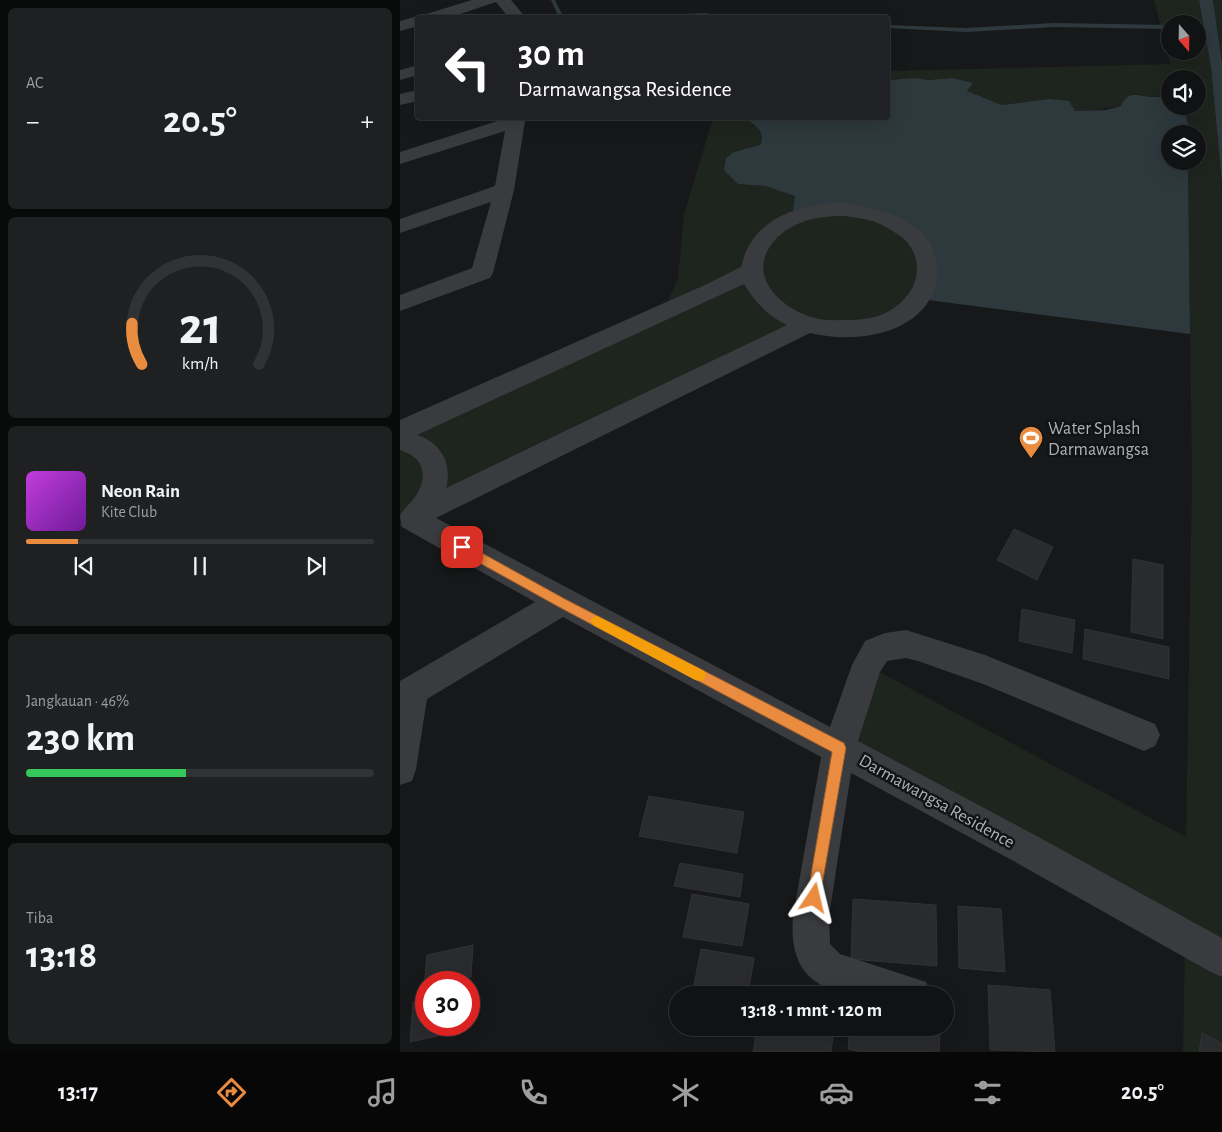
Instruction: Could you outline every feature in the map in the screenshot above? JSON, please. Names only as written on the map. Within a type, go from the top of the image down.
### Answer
[{"type":"street","points":[[439,15],[489,0]]},
{"type":"street","points":[[502,0],[515,15]]},
{"type":"street","points":[[400,26],[415,22]]},
{"type":"street","points":[[400,75],[415,71]]},
{"type":"street","points":[[400,100],[415,96]]},
{"type":"street","points":[[400,158],[513,120]]},
{"type":"street","points":[[400,303],[482,272],[504,190],[516,120]]},
{"type":"street","points":[[400,226],[504,190]]},
{"type":"street","points":[[845,209],[865,211],[901,225],[922,244],[928,258],[930,274],[927,287],[920,299],[910,309],[888,321],[863,328],[827,329],[807,325],[780,313],[768,304],[754,282],[752,270],[754,257],[759,245],[768,234],[792,218],[824,210],[845,209]]},
{"type":"street","points":[[400,431],[752,270]]},
{"type":"street","points":[[410,520],[807,325]]},
{"type":"street","points":[[400,440],[421,447],[430,455],[435,464],[437,476],[434,489],[428,501],[410,520]]},
{"type":"street","name":"Darmawangsa Residence","points":[[410,520],[561,602],[839,748],[1222,958]]},
{"type":"street","points":[[400,769],[407,694],[561,602]]},
{"type":"street","points":[[882,986],[829,970],[818,961],[812,949],[810,934],[811,916],[839,748],[872,656],[876,651],[885,647],[906,644],[985,670],[1144,735]]},
{"type":"shaded area","points":[[1154,0],[1199,0],[1202,15],[1161,15],[1161,28]]},
{"type":"shaded area","points":[[1199,0],[1213,0],[1222,63],[1222,185],[1211,67],[1206,39],[1206,15],[1202,15]]},
{"type":"shaded area","points":[[1213,0],[1222,0],[1222,63]]},
{"type":"shaded area","points":[[1206,39],[1211,67],[1222,190],[1222,1052],[1183,1052],[1185,937],[845,751],[867,665],[1186,837],[1192,479],[1188,170],[1206,170],[1206,125],[1188,125],[1186,115],[1206,115],[1206,70],[1161,70],[1161,97],[1133,94],[1121,106],[1086,111],[1075,111],[1049,99],[1002,105],[967,91],[972,83],[953,78],[890,80],[890,71],[1170,64],[1169,60],[1206,60]]},
{"type":"shaded area","points":[[953,78],[973,83],[967,91],[1002,105],[1049,99],[1069,101],[1075,111],[1106,110],[1121,106],[1130,95],[1161,97],[1161,115],[1186,115],[1188,123],[1188,125],[1161,125],[1161,170],[1188,170],[1190,334],[920,299],[922,244],[865,211],[792,218],[795,196],[765,186],[738,184],[724,170],[726,158],[734,152],[760,145],[762,136],[759,129],[747,120],[890,120],[890,80]]},
{"type":"shaded area","points":[[712,120],[749,120],[759,128],[762,136],[760,145],[751,147],[738,184],[765,186],[795,196],[807,213],[884,217],[928,258],[896,318],[807,325],[400,527],[400,431],[663,312],[678,278],[684,214]]},
{"type":"building","points":[[1014,529],[1053,547],[1037,580],[997,560]]},
{"type":"building","points":[[1133,559],[1163,565],[1163,639],[1131,632]]},
{"type":"building","points":[[1022,609],[1075,620],[1072,653],[1019,641]]},
{"type":"building","points":[[1085,629],[1169,647],[1169,679],[1083,659]]},
{"type":"building","points":[[649,796],[744,812],[737,853],[639,836]]},
{"type":"building","points":[[680,863],[743,874],[740,897],[674,886]]},
{"type":"building","points":[[692,894],[749,904],[742,946],[683,937]]},
{"type":"building","points":[[853,899],[936,905],[937,966],[851,959]]},
{"type":"building","points":[[958,906],[1001,909],[1005,972],[959,968]]},
{"type":"building","points":[[473,945],[471,971],[426,971],[427,955]]},
{"type":"building","points":[[701,949],[754,958],[749,986],[694,986]]},
{"type":"building","points":[[988,985],[1050,990],[1055,1052],[990,1050]]},
{"type":"building","points":[[413,1002],[415,1002],[415,1036],[438,1036],[410,1042]]},
{"type":"building","points":[[1202,1033],[1222,1043],[1222,1052],[1199,1052]]},
{"type":"building","points":[[756,1036],[833,1036],[831,1052],[753,1052]]},
{"type":"building","points":[[849,1036],[940,1036],[939,1052],[862,1052],[848,1049]]},
{"type":"waterway","points":[[553,0],[560,15]]},
{"type":"waterway","points":[[890,27],[966,30],[1054,25],[1161,27]]},
{"type":"slow traffic","points":[[597,621],[700,675]]},
{"type":"place","name":"Water Splash Darmawangsa","points":[[1031,459]]},
{"type":"route","points":[[462,547],[561,602],[839,748],[814,898]]}]
